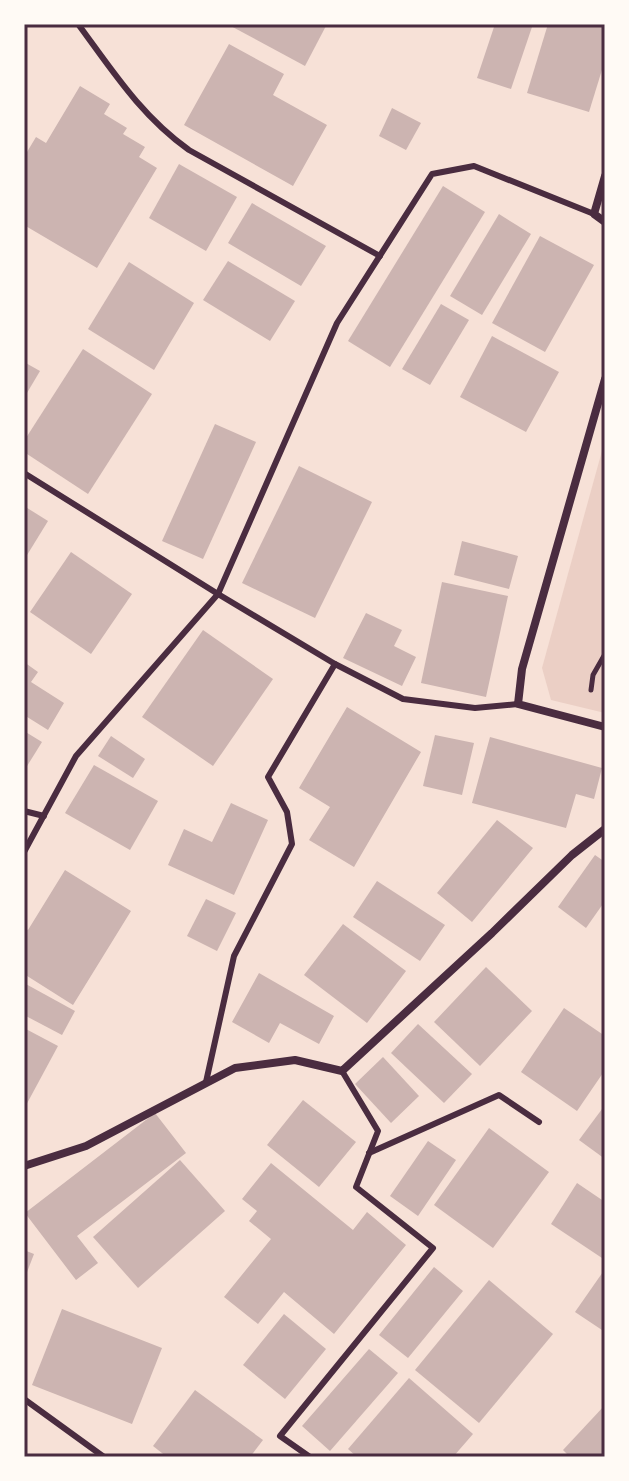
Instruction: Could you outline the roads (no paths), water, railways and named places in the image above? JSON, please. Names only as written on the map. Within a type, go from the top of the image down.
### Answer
[{"type":"street","points":[[605,176],[594,214],[605,222]]},
{"type":"street","points":[[605,379],[522,669],[518,704],[605,727]]},
{"type":"street","points":[[24,1166],[86,1146],[235,1068],[295,1060],[342,1071],[572,855],[605,829]]},
{"type":"lane","points":[[78,24],[138,105],[162,131],[189,150],[380,256]]},
{"type":"lane","points":[[24,852],[76,756],[218,594],[337,323],[432,174],[474,166],[594,214]]},
{"type":"lane","points":[[24,473],[335,664],[403,699],[475,708],[518,704]]},
{"type":"lane","points":[[206,1082],[234,956],[292,844],[287,812],[268,777],[335,664]]},
{"type":"lane","points":[[24,811],[44,816]]},
{"type":"lane","points":[[310,1457],[280,1436],[433,1248],[356,1187],[378,1131],[342,1071]]},
{"type":"lane","points":[[369,1153],[499,1095],[539,1122]]},
{"type":"lane","points":[[24,1399],[104,1457]]}]
